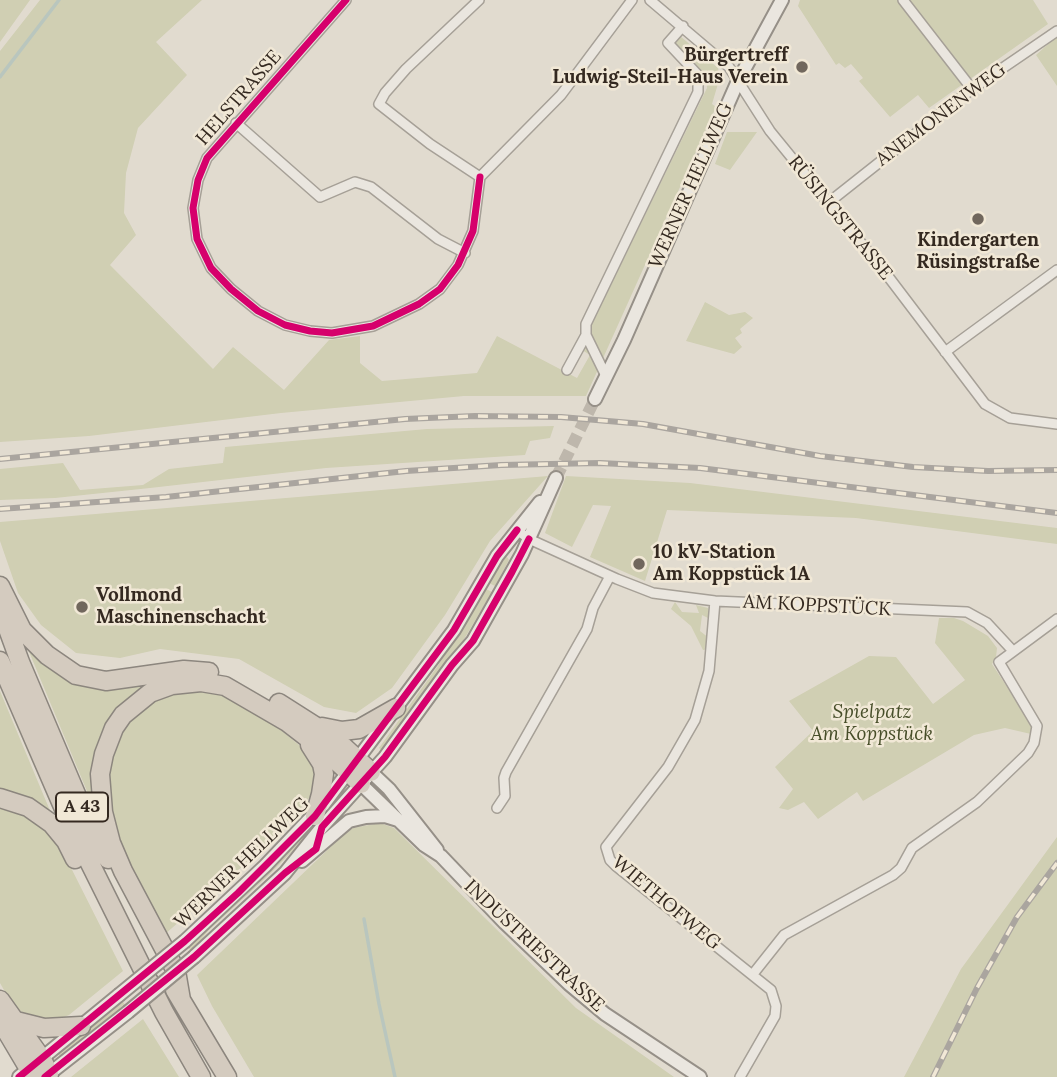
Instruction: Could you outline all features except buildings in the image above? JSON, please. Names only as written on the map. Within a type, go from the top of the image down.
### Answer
[{"type":"highway","points":[[0,586],[22,630],[47,655],[76,675],[106,681],[184,670],[211,672],[253,688],[359,771]]},
{"type":"highway","name":"A 43","points":[[0,607],[20,662],[88,820],[181,1000],[227,1077]]},
{"type":"highway","name":"A 43","points":[[0,661],[66,813],[120,925],[201,1077]]},
{"type":"highway","points":[[181,1000],[176,971],[123,871],[105,823],[100,774],[110,736],[123,715],[141,699],[160,688],[192,682],[214,683],[238,692],[287,722],[308,729],[359,729],[396,708]]},
{"type":"highway","points":[[308,729],[324,774],[314,816]]},
{"type":"highway","points":[[0,798],[18,802],[52,824],[66,841],[95,898],[120,925]]},
{"type":"highway","points":[[0,1000],[8,1020],[37,1071]]},
{"type":"highway","points":[[8,1020],[44,1028],[81,1026]]},
{"type":"main road","name":"WERNER HELLWEG","points":[[595,399],[738,81],[782,0]]},
{"type":"main road","name":"WERNER HELLWEG","points":[[37,1071],[81,1026],[185,941],[238,893],[359,771],[385,757],[452,665],[473,641],[529,539],[556,478],[497,556],[454,630],[396,708],[359,771],[285,873]]},
{"type":"main road","name":"INDUSTRIESTRASSE","points":[[359,771],[398,820],[424,845],[441,856]]},
{"type":"main road","name":"INDUSTRIESTRASSE","points":[[359,771],[388,789],[432,841],[441,856],[505,923],[569,984],[605,1014],[700,1077]]},
{"type":"main road","name":"WERNER HELLWEG","points":[[37,1071],[128,1012],[194,957],[285,873],[349,821],[376,816],[398,820]]},
{"type":"street","name":"HELSTRASSE","points":[[346,0],[207,158],[198,180],[193,208],[197,239],[211,268],[258,311],[285,325],[310,331],[346,332],[373,326],[419,304],[440,289],[465,253],[476,216],[480,177]]},
{"type":"street","points":[[479,0],[406,69],[379,104],[430,144],[480,177],[561,95],[632,0]]},
{"type":"street","name":"RÜSINGSTRASSE","points":[[650,0],[729,67],[770,131],[884,271],[985,404],[1010,418],[1057,424]]},
{"type":"street","points":[[903,0],[972,89]]},
{"type":"street","name":"WERNER HELLWEG","points":[[567,370],[586,335],[586,324],[698,92],[698,75],[668,43],[683,26]]},
{"type":"street","name":"ANEMONENWEG","points":[[828,203],[972,89],[1057,31]]},
{"type":"street","name":"HELSTRASSE","points":[[236,123],[320,197],[355,182],[371,187],[438,239],[465,253]]},
{"type":"street","points":[[944,352],[1057,270]]},
{"type":"street","points":[[586,335],[606,376]]},
{"type":"street","points":[[517,530],[529,539]]},
{"type":"street","name":"AM KOPPSTÜCK","points":[[529,539],[653,593],[715,601],[967,612],[987,623],[1013,651]]},
{"type":"street","points":[[497,808],[505,796],[506,772],[587,629],[593,608],[610,576]]},
{"type":"street","name":"WIETHOFWEG","points":[[715,601],[710,664],[695,720],[666,769],[612,839],[607,847],[607,854],[615,866],[771,990],[776,1006],[775,1016],[740,1077]]},
{"type":"street","points":[[753,974],[784,935],[892,875],[901,868],[912,848],[977,802],[1028,753],[1034,743],[1037,726],[999,662],[1057,619]]},
{"type":"green space","points":[[0,0],[30,0],[0,42]]},
{"type":"green space","points":[[40,0],[202,0],[156,42],[187,75],[138,128],[126,173],[124,213],[136,235],[110,265],[213,369],[233,347],[284,390],[329,340],[360,336],[360,363],[382,381],[477,373],[497,336],[577,378],[590,355],[582,350],[589,330],[707,88],[706,77],[675,44],[680,36],[718,68],[720,77],[712,104],[716,107],[586,396],[464,396],[281,413],[89,436],[0,442],[0,51]]},
{"type":"green space","points":[[800,0],[1033,0],[1048,24],[929,108],[918,95],[890,117],[859,81],[863,78],[851,64],[845,68],[839,63],[836,65],[798,6]]},
{"type":"green space","points":[[1057,36],[1057,86],[1036,55]]},
{"type":"green space","points":[[727,132],[757,132],[730,170],[715,164]]},
{"type":"green space","points":[[705,302],[729,315],[745,312],[753,318],[740,329],[742,333],[735,338],[742,347],[734,354],[686,341]]},
{"type":"green space","points":[[554,426],[550,438],[530,441],[525,455],[326,468],[55,498],[0,500],[0,469],[63,463],[80,490],[143,485],[169,469],[223,463],[225,447],[427,429]]},
{"type":"green space","points":[[548,476],[490,541],[445,615],[392,688],[356,713],[324,707],[239,659],[160,649],[120,658],[76,653],[41,625],[18,593],[0,541],[0,522]]},
{"type":"green space","points":[[566,476],[690,483],[1057,528],[1057,544],[856,518],[667,510],[645,581],[590,557],[611,506],[593,505],[572,547],[545,533]]},
{"type":"green space","points":[[507,557],[509,560],[495,586],[489,583],[503,558]]},
{"type":"green space","points":[[486,589],[492,592],[447,668],[385,753],[379,748],[437,667]]},
{"type":"green space","points":[[675,602],[682,612],[699,613],[696,605],[708,608],[710,619],[702,615],[700,631],[709,638],[708,649],[703,650],[691,626],[671,609]]},
{"type":"green space","name":"Spielpatz Am Koppstück","points":[[939,618],[963,621],[988,636],[997,648],[992,664],[1032,725],[1031,734],[1005,728],[974,735],[863,801],[857,792],[818,819],[804,802],[788,810],[779,808],[793,789],[775,767],[813,731],[789,701],[869,656],[896,657],[933,704],[965,680],[935,643]]},
{"type":"green space","points":[[25,642],[96,688],[128,688],[168,680],[125,703],[98,811],[89,796]]},
{"type":"green space","points":[[199,688],[234,696],[266,718],[299,745],[311,760],[316,771],[316,782],[310,797],[300,809],[244,865],[164,935],[114,828],[107,785],[116,738],[128,720],[159,696]]},
{"type":"green space","points":[[0,691],[51,813],[0,792]]},
{"type":"green space","points":[[344,791],[346,793],[309,834],[209,930],[191,952],[187,945],[268,873]]},
{"type":"green space","points":[[0,804],[36,817],[60,846],[123,971],[69,1015],[57,1020],[29,1018],[12,1004],[0,983]]},
{"type":"green space","points":[[380,823],[394,828],[576,1008],[674,1077],[254,1077],[197,975],[341,837],[353,828]]},
{"type":"green space","points":[[1057,837],[1057,1077],[904,1077],[961,969]]},
{"type":"green space","points":[[122,1000],[126,1007],[59,1057],[59,1052]]},
{"type":"green space","points":[[143,1019],[179,1077],[71,1077]]},
{"type":"waterway","points":[[0,77],[59,0]]},
{"type":"waterway","points":[[364,919],[395,1077]]},
{"type":"tunnel","points":[[556,478],[595,399]]},
{"type":"railway","points":[[0,459],[405,419],[475,416],[561,417],[643,424],[820,456],[913,467],[988,471],[1057,470]]},
{"type":"railway","points":[[0,509],[166,497],[406,471],[600,463],[700,468],[1057,513]]},
{"type":"railway","points":[[933,1077],[977,988],[1017,917],[1057,863]]},
{"type":"cycle path","points":[[346,0],[207,158],[198,180],[193,208],[197,239],[211,268],[258,311],[285,325],[332,333],[373,326],[419,304],[440,289],[458,265],[473,231],[480,177]]},
{"type":"cycle path","points":[[19,1077],[185,941],[238,893],[315,816],[454,630],[497,556],[517,530]]},
{"type":"cycle path","points":[[45,1077],[194,957],[285,873],[316,849],[322,827],[385,757],[452,665],[473,641],[529,539]]},
{"type":"place","name":"Bürgertreff Ludwig-Steil-Haus Verein","points":[[802,67]]},
{"type":"place","name":"Kindergarten Rüsingstraße","points":[[978,219]]},
{"type":"place","name":"10 kV-Station Am Koppstück 1A","points":[[639,564]]},
{"type":"place","name":"Vollmond Maschinenschacht","points":[[82,607]]}]
